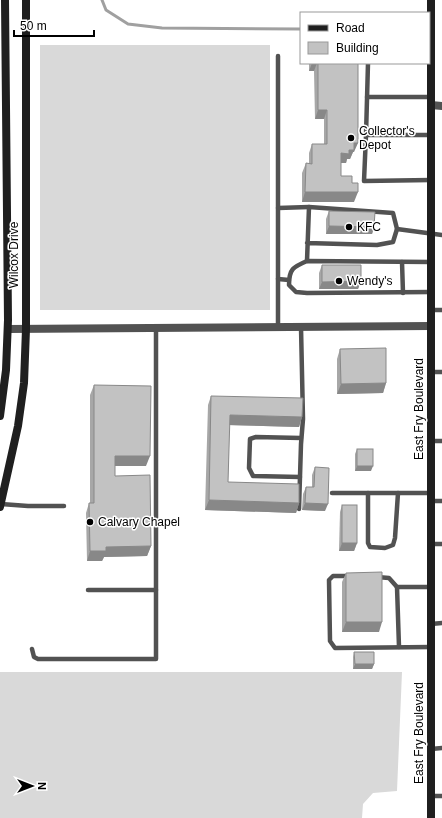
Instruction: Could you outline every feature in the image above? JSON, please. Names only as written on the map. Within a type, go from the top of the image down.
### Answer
[{"type":"street","name":"Wilcox Drive","points":[[0,416],[6,370],[8,329],[6,320],[3,81],[6,0]]},
{"type":"street","name":"Wilcox Drive","points":[[0,506],[18,426],[24,383],[26,329],[26,0]]},
{"type":"street","name":"East Fry Boulevard","points":[[431,0],[431,818]]},
{"type":"street","points":[[431,101],[442,106]]},
{"type":"street","points":[[8,329],[431,326]]},
{"type":"lane","points":[[278,56],[278,327]]},
{"type":"lane","points":[[368,64],[364,181],[431,180]]},
{"type":"lane","points":[[367,97],[431,101]]},
{"type":"lane","points":[[366,136],[431,135]]},
{"type":"lane","points":[[278,208],[308,208],[393,213],[397,230],[393,242],[377,245],[307,243]]},
{"type":"lane","points":[[307,261],[308,208]]},
{"type":"lane","points":[[397,230],[442,236]]},
{"type":"lane","points":[[431,262],[307,261],[296,265],[289,273],[289,285],[296,292],[431,292]]},
{"type":"lane","points":[[402,262],[402,292]]},
{"type":"lane","points":[[278,280],[289,280]]},
{"type":"lane","points":[[431,310],[442,310]]},
{"type":"lane","points":[[299,509],[303,419],[301,327]]},
{"type":"lane","points":[[32,649],[34,657],[38,659],[156,659],[156,328]]},
{"type":"lane","points":[[431,372],[442,372]]},
{"type":"lane","points":[[300,477],[253,476],[248,468],[250,439],[256,437],[301,438]]},
{"type":"lane","points":[[431,441],[442,441]]},
{"type":"lane","points":[[332,493],[398,493],[431,497],[442,501]]},
{"type":"lane","points":[[368,493],[368,543],[370,547],[385,548],[393,545],[396,538],[398,493]]},
{"type":"lane","points":[[0,506],[64,506]]},
{"type":"lane","points":[[431,544],[442,544]]},
{"type":"lane","points":[[357,577],[333,576],[329,580],[330,641],[335,648],[431,647]]},
{"type":"lane","points":[[373,577],[389,578],[397,587],[399,647]]},
{"type":"lane","points":[[397,587],[431,587]]},
{"type":"lane","points":[[88,590],[156,590]]},
{"type":"lane","points":[[431,624],[442,623]]},
{"type":"lane","points":[[431,748],[442,748]]},
{"type":"lane","points":[[431,796],[442,796]]},
{"type":"shaded area","points":[[40,45],[270,45],[270,310],[40,310]]},
{"type":"shaded area","points":[[0,672],[402,672],[397,791],[373,793],[363,804],[362,818],[0,818]]},
{"type":"building","points":[[318,64],[358,64],[358,143],[354,143],[354,150],[349,150],[349,154],[341,153],[341,176],[352,176],[352,183],[358,183],[358,192],[305,192],[306,163],[312,164],[312,144],[327,144],[327,110],[318,110]]},
{"type":"building","points":[[329,211],[375,212],[374,227],[329,226]]},
{"type":"building","points":[[322,265],[361,265],[361,281],[322,282]]},
{"type":"building","points":[[386,348],[386,383],[341,384],[340,349]]},
{"type":"building","points":[[94,385],[151,386],[150,456],[115,456],[115,476],[150,475],[151,546],[106,547],[106,551],[90,551],[89,503],[94,503]]},
{"type":"building","points":[[211,396],[303,398],[302,417],[230,415],[228,482],[299,484],[299,503],[209,500]]},
{"type":"building","points":[[357,449],[373,449],[373,466],[357,466]]},
{"type":"building","points":[[315,467],[329,468],[328,504],[305,503],[306,487],[314,487]]},
{"type":"building","points":[[342,505],[357,505],[357,543],[342,543]]},
{"type":"building","points":[[382,572],[382,622],[346,622],[346,573]]},
{"type":"building","points":[[354,652],[374,652],[374,664],[355,664]]},
{"type":"waterway","points":[[102,0],[106,10],[128,24],[162,28],[300,29]]},
{"type":"place","name":"Collector's Depot","points":[[351,138]]},
{"type":"place","name":"KFC","points":[[349,227]]},
{"type":"place","name":"Wendy's","points":[[339,281]]},
{"type":"place","name":"Calvary Chapel","points":[[90,522]]}]
